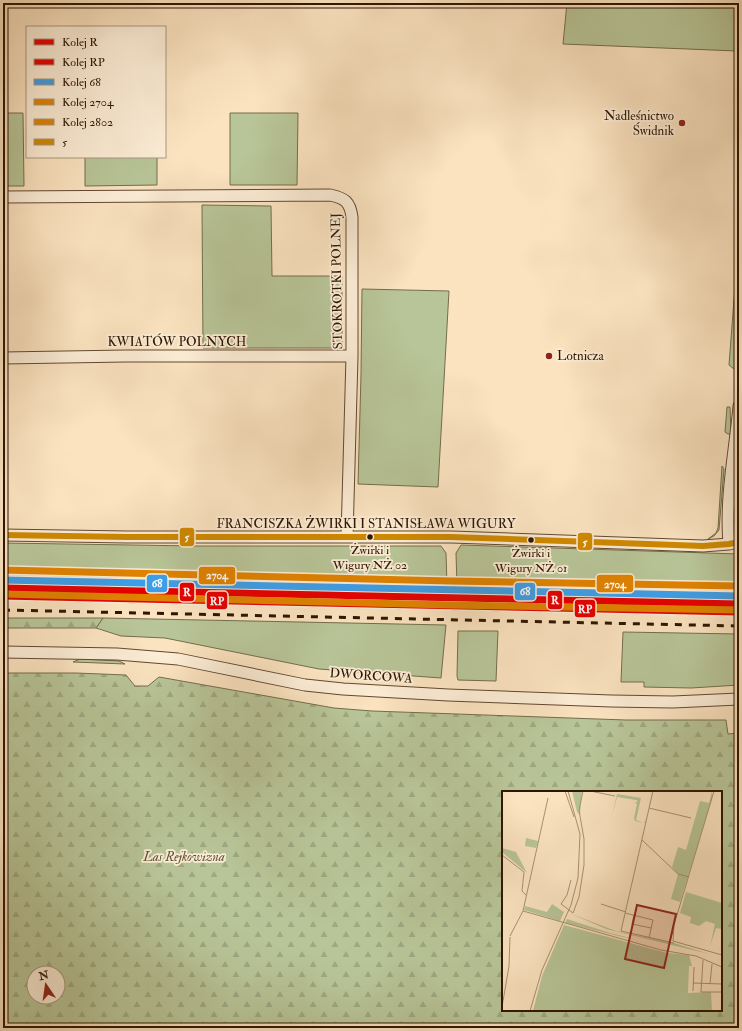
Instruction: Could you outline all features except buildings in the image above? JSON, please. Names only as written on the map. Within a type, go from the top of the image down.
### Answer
[{"type":"street","name":"STOKROTKI POLNEJ","points":[[3,197],[330,195],[339,197],[346,201],[351,208],[352,217],[352,356],[347,537]]},
{"type":"street","name":"KWIATÓW POLNYCH","points":[[3,358],[126,356],[352,356]]},
{"type":"street","points":[[736,544],[728,511],[739,406]]},
{"type":"street","name":"FRANCISZKA ŻWIRKI I STANISŁAWA WIGURY","points":[[3,535],[127,537],[451,537],[703,546],[736,544]]},
{"type":"street","name":"DWORCOWA","points":[[3,652],[117,654],[178,658],[305,685],[343,689],[448,695],[619,701],[673,702],[739,699]]},
{"type":"green space","points":[[567,3],[739,3],[737,51],[563,44]]},
{"type":"green space","points":[[3,113],[23,113],[24,186],[3,186]]},
{"type":"green space","points":[[230,113],[298,113],[297,185],[230,185]]},
{"type":"green space","points":[[85,158],[157,158],[157,185],[85,186]]},
{"type":"green space","points":[[202,205],[271,206],[272,276],[342,276],[342,348],[203,348]]},
{"type":"green space","points":[[737,260],[739,260],[739,347],[734,369],[729,365]]},
{"type":"green space","points":[[362,289],[449,291],[438,487],[358,484]]},
{"type":"green space","points":[[727,407],[730,407],[731,434],[725,432]]},
{"type":"green space","points":[[739,454],[739,528],[735,518]]},
{"type":"green space","points":[[722,466],[724,469],[719,530],[714,536],[708,539],[716,533],[718,528]]},
{"type":"green space","points":[[3,543],[196,546],[441,546],[446,553],[447,585],[3,576]]},
{"type":"green space","points":[[461,545],[739,554],[739,589],[457,586],[456,553]]},
{"type":"green space","points":[[3,618],[103,618],[96,628],[3,628]]},
{"type":"green space","points":[[103,618],[446,625],[441,678],[319,669],[165,638],[121,636],[96,628]]},
{"type":"green space","points":[[458,631],[498,631],[496,681],[458,680]]},
{"type":"green space","points":[[623,632],[739,634],[739,685],[691,688],[644,687],[644,682],[621,682]]},
{"type":"green space","points":[[80,659],[119,661],[125,664],[73,662]]},
{"type":"green space","name":"Las Rejkowizna","points":[[3,673],[126,675],[135,686],[148,686],[159,677],[334,708],[372,711],[626,720],[726,720],[728,734],[739,733],[739,1028],[3,1028]]},
{"type":"railway","points":[[3,599],[739,615]]},
{"type":"railway","points":[[3,610],[739,626]]},
{"type":"rail line","name":"2704","points":[[3,570],[451,581],[739,586]]},
{"type":"rail line","name":"68","points":[[3,580],[739,596]]},
{"type":"rail line","name":"R","points":[[3,588],[739,604]]},
{"type":"rail line","name":"2802","points":[[3,594],[451,605],[739,610]]},
{"type":"rail line","name":"RP","points":[[3,596],[739,612]]},
{"type":"transit line","name":"5","points":[[3,535],[127,537],[451,537],[703,546],[739,542]]},
{"type":"place","name":"Nadleśnictwo Świdnik","points":[[682,123]]},
{"type":"place","name":"Lotnicza","points":[[549,356]]},
{"type":"place","name":"Żwirki i Wigury NŻ 02","points":[[370,537]]},
{"type":"place","name":"Żwirki i Wigury NŻ 01","points":[[531,540]]}]
